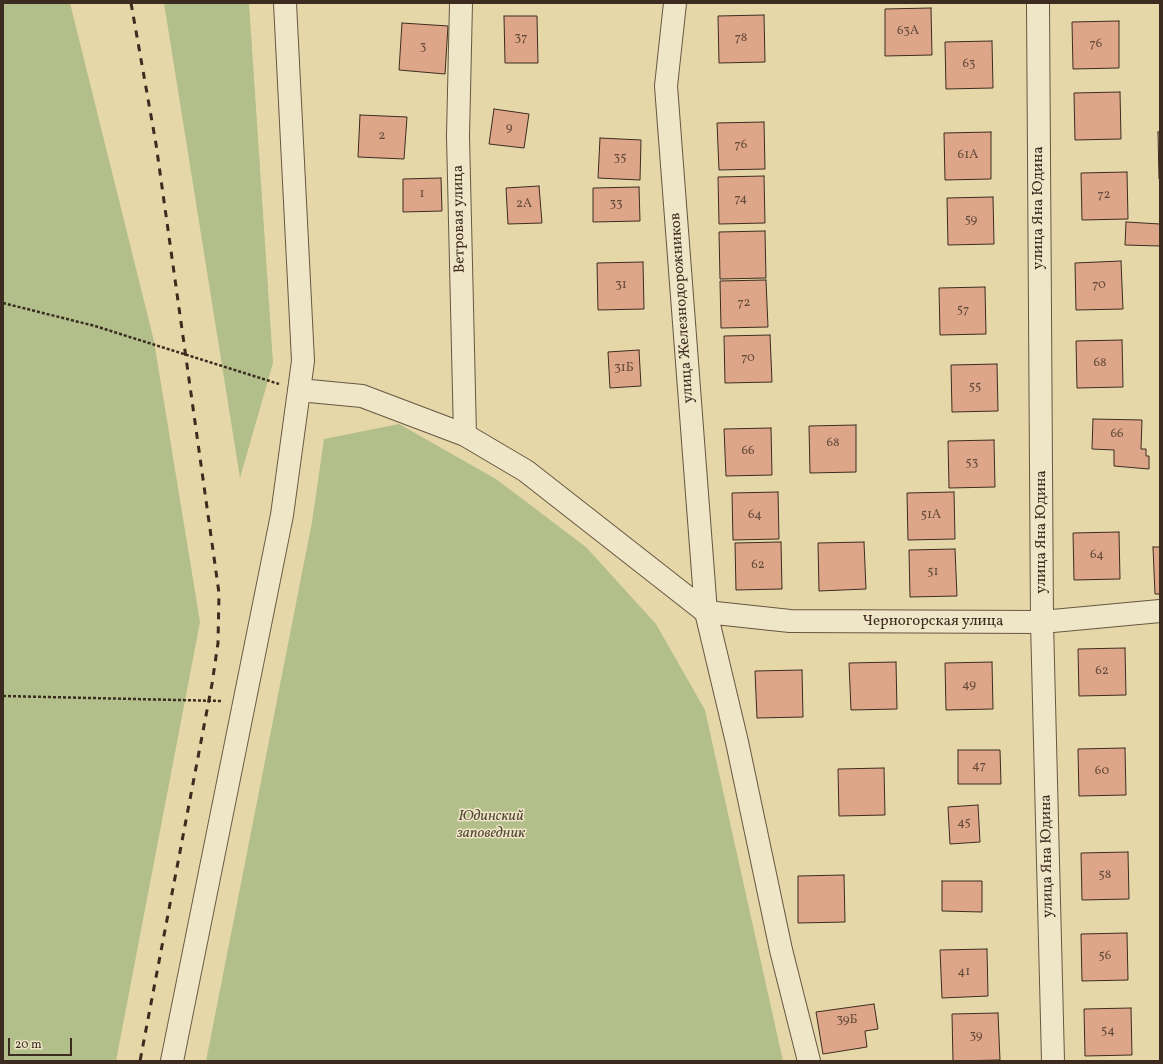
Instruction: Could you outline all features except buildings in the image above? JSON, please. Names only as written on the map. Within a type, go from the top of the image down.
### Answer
[{"type":"street","points":[[172,1061],[282,515],[303,361],[285,3]]},
{"type":"street","name":"Ветровая улица","points":[[461,3],[458,136],[465,435]]},
{"type":"street","name":"улица Железнодорожников","points":[[676,3],[666,86],[706,612],[737,742],[781,950],[809,1061]]},
{"type":"street","name":"улица Яна Юдина","points":[[1038,3],[1042,622],[1053,1061]]},
{"type":"street","points":[[299,390],[362,396],[465,435],[526,471],[706,612]]},
{"type":"street","name":"Черногорская улица","points":[[706,612],[790,621],[1042,622],[1160,611]]},
{"type":"path","points":[[3,303],[95,326],[299,390]]},
{"type":"path","points":[[3,696],[244,701]]},
{"type":"green space","points":[[3,3],[70,3],[154,341],[200,622],[116,1061],[3,1061]]},
{"type":"green space","points":[[164,3],[249,3],[273,363],[240,478]]},
{"type":"green space","name":"Юдинский заповедник","points":[[399,424],[496,479],[586,547],[656,624],[705,710],[783,1061],[206,1061],[312,522],[324,439]]},
{"type":"railway","points":[[131,3],[156,144],[219,593],[218,643],[212,684],[140,1061]]}]
